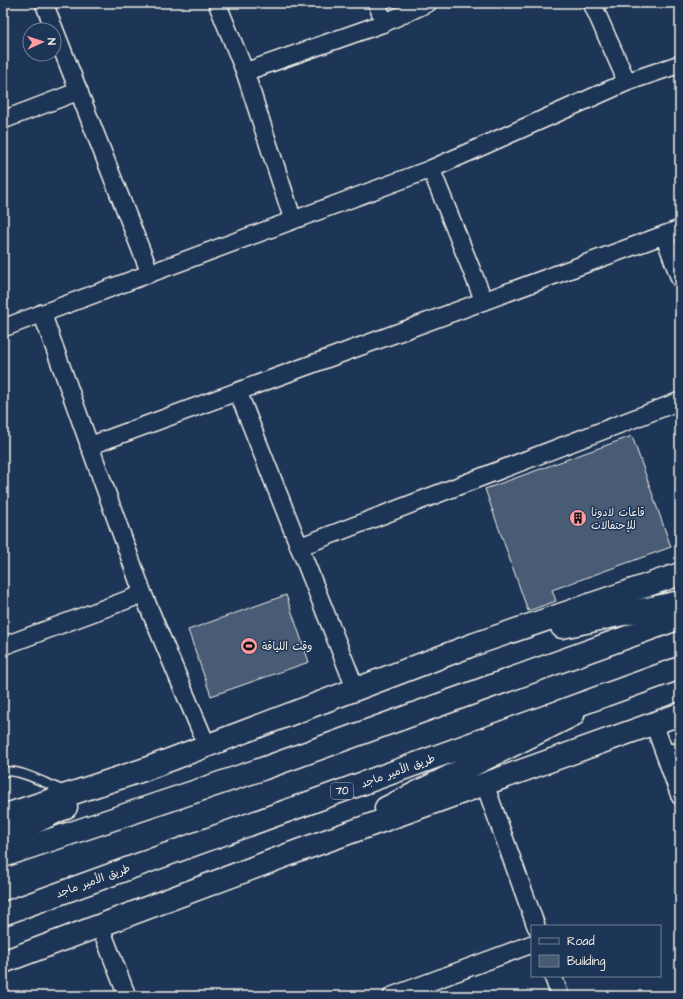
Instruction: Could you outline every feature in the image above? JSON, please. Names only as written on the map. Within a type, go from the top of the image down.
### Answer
[{"type":"main road","points":[[3,816],[143,770],[475,644],[680,574]]},
{"type":"main road","points":[[475,644],[680,602]]},
{"type":"main road","points":[[3,856],[262,769],[680,618]]},
{"type":"main road","name":"طريق الأمير ماجد","points":[[3,914],[680,668]]},
{"type":"main road","points":[[298,851],[629,687]]},
{"type":"main road","points":[[3,962],[298,851],[680,714]]},
{"type":"main road","points":[[3,838],[143,770]]},
{"type":"street","points":[[44,3],[150,273]]},
{"type":"street","points":[[217,3],[245,72],[293,220]]},
{"type":"street","points":[[377,3],[384,23]]},
{"type":"street","points":[[245,72],[384,23],[428,3]]},
{"type":"street","points":[[592,3],[627,82]]},
{"type":"street","points":[[3,328],[431,168],[627,82],[680,64]]},
{"type":"street","points":[[3,120],[79,90]]},
{"type":"street","points":[[431,168],[484,301]]},
{"type":"street","points":[[89,446],[680,229]]},
{"type":"street","points":[[664,235],[680,279]]},
{"type":"street","points":[[42,313],[143,594],[207,746]]},
{"type":"street","points":[[238,392],[356,690]]},
{"type":"street","points":[[299,547],[680,401]]},
{"type":"street","points":[[3,646],[143,594]]},
{"type":"street","points":[[654,724],[680,796]]},
{"type":"street","points":[[485,785],[536,925]]},
{"type":"street","points":[[100,926],[127,996]]},
{"type":"street","points":[[392,996],[531,944]]},
{"type":"street","points":[[553,977],[560,996]]},
{"type":"lane","points":[[663,748],[680,748]]},
{"type":"lane","points":[[3,772],[18,772],[71,794]]},
{"type":"building","points":[[277,3],[307,3],[305,10]]},
{"type":"building","name":"قاعات لادونا للإحتفالات","points":[[632,436],[671,547],[552,590],[556,601],[528,611],[485,489]]},
{"type":"building","name":"وقت اللياقة","points":[[286,595],[309,662],[211,696],[188,630]]},
{"type":"place","name":"قاعات لادونا للإحتفالات","points":[[578,518]]},
{"type":"place","name":"وقت اللياقة","points":[[249,646]]}]
